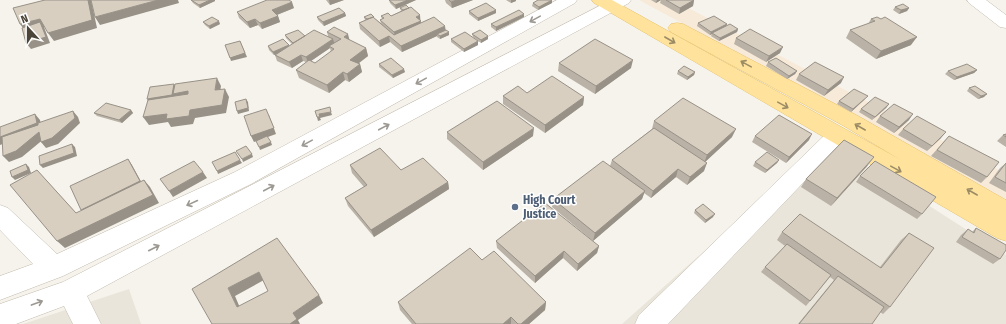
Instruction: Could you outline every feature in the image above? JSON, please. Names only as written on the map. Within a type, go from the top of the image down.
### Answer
[{"type":"main road","points":[[615,2],[836,135],[1006,231]]},
{"type":"main road","points":[[615,2],[850,121],[1006,212]]},
{"type":"street","points":[[0,288],[54,268],[243,178],[570,0]]},
{"type":"street","points":[[975,0],[1006,23]]},
{"type":"street","points":[[0,317],[71,291],[249,198],[615,2]]},
{"type":"street","points":[[649,324],[836,135]]},
{"type":"street","points":[[0,215],[54,268]]},
{"type":"street","points":[[71,291],[87,324]]},
{"type":"shaded area","points":[[639,0],[673,0],[1006,174],[1006,199]]},
{"type":"shaded area","points":[[828,141],[1006,255],[1006,324],[622,324]]},
{"type":"shaded area","points":[[129,289],[141,324],[23,324]]},
{"type":"building","points":[[45,0],[88,0],[92,20],[48,33],[40,19],[20,24],[13,8]]},
{"type":"building","points":[[91,0],[158,0],[95,17]]},
{"type":"building","points":[[191,0],[210,0],[199,5]]},
{"type":"building","points":[[267,0],[289,0],[292,2],[272,10],[278,16],[260,23],[255,19],[247,22],[237,12]]},
{"type":"building","points":[[389,0],[408,0],[395,5]]},
{"type":"building","points":[[538,0],[552,0],[539,7],[533,3]]},
{"type":"building","points":[[666,0],[694,0],[680,8]]},
{"type":"building","points":[[486,3],[496,10],[478,18],[469,11]]},
{"type":"building","points":[[903,4],[909,8],[901,10],[895,7]]},
{"type":"building","points":[[406,5],[409,8],[403,10],[400,8]]},
{"type":"building","points":[[411,7],[420,15],[416,17],[421,21],[394,32],[380,20],[384,18],[381,16],[388,13],[391,16]]},
{"type":"building","points":[[339,8],[345,13],[323,22],[317,17]]},
{"type":"building","points":[[519,10],[524,14],[496,27],[491,24]]},
{"type":"building","points":[[371,14],[374,17],[367,19],[364,17]]},
{"type":"building","points":[[714,16],[727,24],[711,32],[698,23]]},
{"type":"building","points":[[212,17],[219,21],[209,26],[203,22]]},
{"type":"building","points":[[373,17],[394,35],[434,17],[445,26],[401,46],[389,36],[379,41],[359,23]]},
{"type":"building","points":[[877,17],[881,19],[885,17],[917,37],[881,51],[850,30],[875,21],[871,19]]},
{"type":"building","points":[[40,22],[46,37],[26,43],[22,28]]},
{"type":"building","points":[[730,24],[738,29],[720,38],[712,33]]},
{"type":"building","points":[[334,27],[348,34],[344,37],[366,48],[350,60],[360,64],[347,74],[343,72],[327,85],[296,70],[309,60],[315,63],[334,49],[329,46],[341,39],[327,32]]},
{"type":"building","points":[[750,29],[783,47],[769,56],[736,38]]},
{"type":"building","points":[[298,30],[305,36],[293,43],[285,35]]},
{"type":"building","points":[[314,30],[333,39],[306,57],[301,55],[289,62],[275,55]]},
{"type":"building","points":[[446,30],[449,32],[440,36],[437,34]]},
{"type":"building","points":[[480,30],[488,36],[481,40],[472,34]]},
{"type":"building","points":[[465,32],[478,41],[464,49],[451,39]]},
{"type":"building","points":[[283,39],[289,45],[273,52],[268,46]]},
{"type":"building","points":[[595,39],[633,60],[596,86],[559,63]]},
{"type":"building","points":[[240,41],[245,53],[230,58],[225,45]]},
{"type":"building","points":[[391,58],[404,69],[392,75],[379,64]]},
{"type":"building","points":[[776,58],[797,71],[789,76],[768,62]]},
{"type":"building","points":[[815,62],[844,77],[828,90],[799,74]]},
{"type":"building","points":[[967,64],[977,70],[957,77],[948,71]]},
{"type":"building","points":[[684,66],[695,72],[688,77],[678,71]]},
{"type":"building","points":[[552,76],[584,97],[545,125],[503,96],[518,86],[527,93]]},
{"type":"building","points":[[217,78],[215,90],[225,89],[222,105],[190,110],[189,116],[166,119],[167,114],[143,117],[148,100],[188,94],[188,91],[173,94],[175,84]]},
{"type":"building","points":[[174,84],[172,95],[147,99],[150,87]]},
{"type":"building","points":[[975,86],[987,94],[981,96],[969,88]]},
{"type":"building","points":[[854,89],[868,96],[853,109],[839,101]]},
{"type":"building","points":[[875,97],[889,104],[875,117],[861,109]]},
{"type":"building","points":[[683,98],[736,129],[707,155],[654,121]]},
{"type":"building","points":[[246,99],[248,108],[237,111],[235,102]]},
{"type":"building","points":[[497,101],[534,128],[483,162],[447,132]]},
{"type":"building","points":[[106,103],[131,110],[119,120],[94,113]]},
{"type":"building","points":[[894,104],[913,114],[899,127],[880,116]]},
{"type":"building","points":[[330,107],[331,112],[319,114],[320,117],[317,117],[315,111]]},
{"type":"building","points":[[266,109],[274,128],[251,136],[244,116]]},
{"type":"building","points":[[73,111],[75,118],[52,138],[41,142],[39,132],[16,151],[3,156],[2,137]]},
{"type":"building","points":[[35,114],[37,123],[0,137],[0,127]]},
{"type":"building","points":[[779,115],[812,134],[789,157],[755,136]]},
{"type":"building","points":[[917,116],[946,132],[932,146],[903,129]]},
{"type":"building","points":[[654,128],[707,163],[690,177],[678,169],[653,191],[612,160]]},
{"type":"building","points":[[267,136],[271,142],[259,147],[256,141]]},
{"type":"building","points":[[949,136],[999,162],[987,177],[937,150]]},
{"type":"building","points":[[844,140],[874,157],[837,198],[806,179]]},
{"type":"building","points":[[72,144],[74,153],[40,165],[39,156]]},
{"type":"building","points":[[246,146],[252,154],[242,159],[236,151]]},
{"type":"building","points":[[380,148],[401,170],[423,158],[448,182],[371,230],[345,198],[367,185],[350,165]]},
{"type":"building","points":[[235,152],[240,160],[217,171],[212,162]]},
{"type":"building","points":[[767,152],[779,160],[767,170],[755,162]]},
{"type":"building","points":[[128,159],[140,181],[81,210],[70,186]]},
{"type":"building","points":[[194,161],[203,172],[169,191],[160,179]]},
{"type":"building","points":[[603,161],[645,191],[595,233],[553,199]]},
{"type":"building","points":[[875,161],[936,197],[922,214],[860,176]]},
{"type":"building","points":[[1006,163],[1006,183],[995,177]]},
{"type":"building","points":[[26,164],[28,170],[12,177],[10,171]]},
{"type":"building","points":[[37,170],[76,213],[144,180],[153,195],[57,241],[10,185]]},
{"type":"building","points":[[545,203],[599,246],[578,264],[564,251],[535,276],[496,241]]},
{"type":"building","points":[[703,204],[715,214],[706,220],[695,210]]},
{"type":"building","points":[[800,214],[881,268],[909,233],[934,248],[890,307],[782,232]]},
{"type":"building","points":[[976,228],[1006,245],[1006,250],[1000,259],[962,237],[968,229],[974,233]]},
{"type":"building","points":[[277,238],[319,295],[293,313],[297,319],[290,324],[212,324],[192,289]],"holes":[[[259,272],[268,291],[237,307],[228,288]]]},
{"type":"building","points":[[787,244],[831,275],[810,301],[765,267]]},
{"type":"building","points":[[470,248],[482,260],[494,251],[546,302],[521,324],[518,324],[511,317],[503,324],[416,324],[398,302]]},
{"type":"building","points":[[838,276],[884,307],[872,324],[799,324]]},
{"type":"place","name":"High Court Justice","points":[[515,207]]}]
